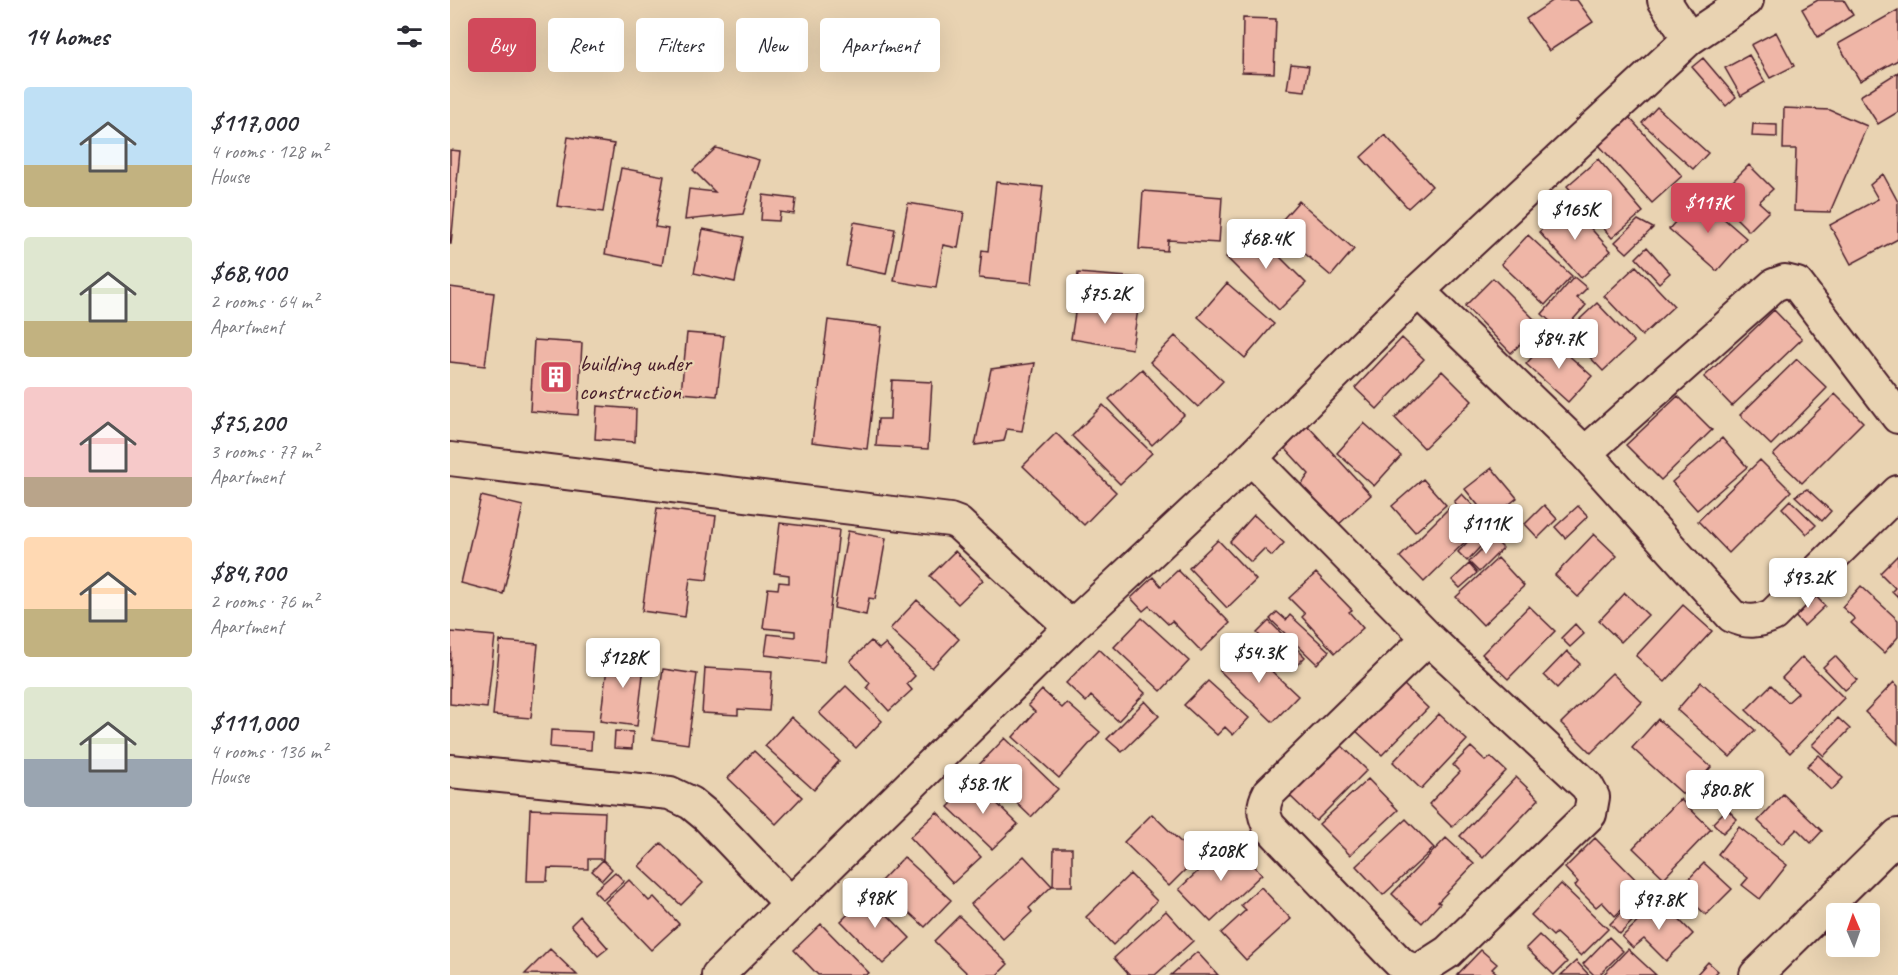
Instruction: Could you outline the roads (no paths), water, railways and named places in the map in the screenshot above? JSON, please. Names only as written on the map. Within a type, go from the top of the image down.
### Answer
[{"type":"street","points":[[1664,0],[1689,39]]},
{"type":"street","points":[[718,975],[1071,627],[1251,458],[1418,291],[1689,39],[1747,0]]},
{"type":"street","points":[[1585,453],[1774,285],[1785,280],[1797,284],[1898,417]]},
{"type":"street","points":[[1418,291],[1585,453],[1732,616],[1741,620],[1753,621],[1773,615],[1898,492]]},
{"type":"street","points":[[1251,458],[1428,638],[1587,786],[1593,797],[1590,814],[1448,952],[1417,972],[1402,965],[1269,826],[1264,802],[1269,794],[1428,638]]},
{"type":"street","points":[[450,459],[950,520],[958,523],[1071,627]]},
{"type":"street","points":[[450,771],[670,793],[692,803],[708,817],[790,903]]},
{"type":"street","points":[[1756,975],[1898,835]]},
{"type":"place","name":"building under construction","points":[[556,377]]}]
